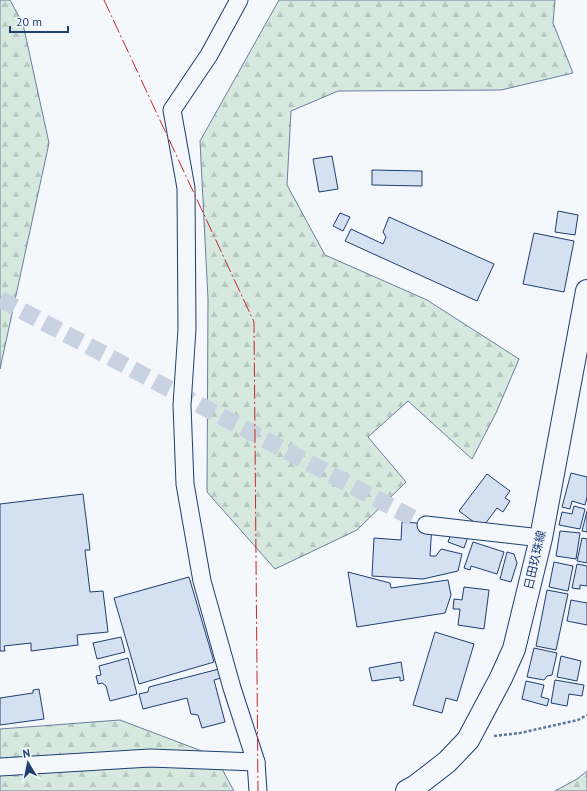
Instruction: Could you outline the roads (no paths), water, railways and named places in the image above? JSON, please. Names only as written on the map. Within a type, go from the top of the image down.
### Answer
[{"type":"main road","name":"日田玖珠線","points":[[408,791],[447,762],[468,740],[501,678],[514,649],[541,538],[587,291]]},
{"type":"street","points":[[239,0],[209,55],[172,110],[186,188],[187,328],[182,405],[184,484],[202,581],[232,688],[256,762],[258,791]]},
{"type":"street","points":[[426,525],[541,538]]},
{"type":"street","points":[[0,767],[150,758],[256,762]]},
{"type":"tunnel","points":[[0,299],[426,525]]}]
